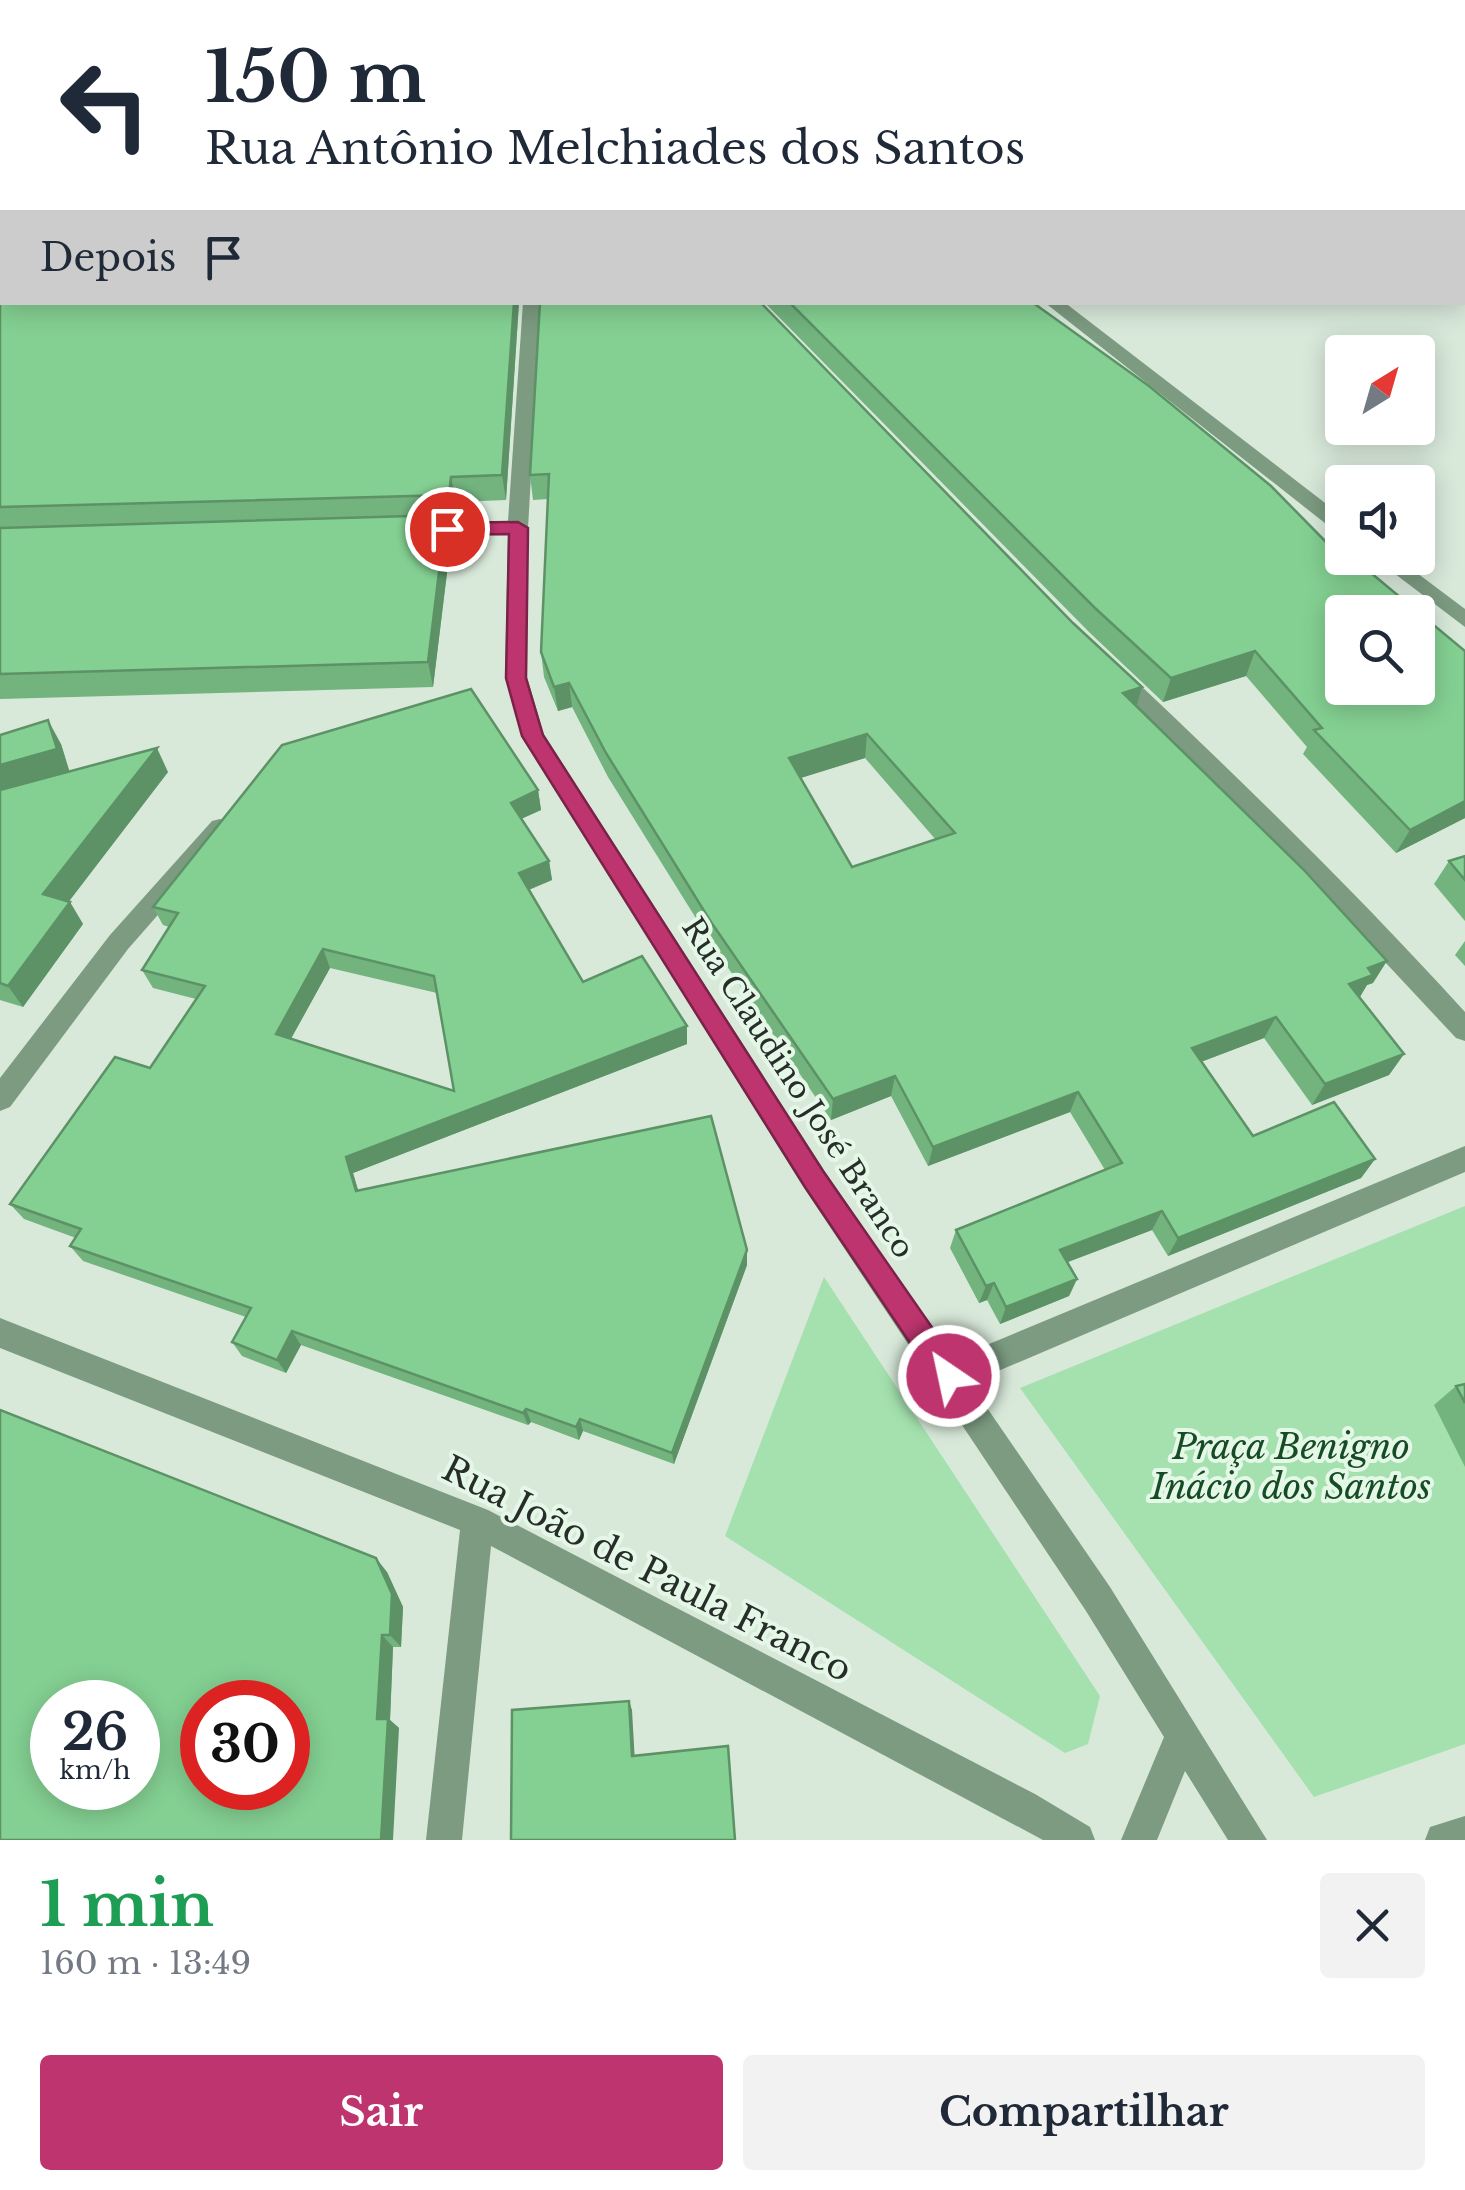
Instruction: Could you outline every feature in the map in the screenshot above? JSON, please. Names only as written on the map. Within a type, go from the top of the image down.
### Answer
[{"type":"street","name":"Rua Claudino José Branco","points":[[532,305],[518,528],[516,678],[532,736],[814,1179],[949,1376],[1250,1840]]},
{"type":"street","points":[[1056,305],[1325,513]]},
{"type":"street","points":[[391,530],[518,528]]},
{"type":"street","points":[[1406,575],[1465,620]]},
{"type":"street","points":[[1092,653],[1278,830],[1382,936],[1465,1030]]},
{"type":"street","points":[[0,1099],[119,942],[205,842],[241,808]]},
{"type":"street","points":[[949,1376],[1465,1159]]},
{"type":"street","name":"Rua João de Paula Franco","points":[[0,1333],[477,1520],[1022,1807],[1077,1840]]},
{"type":"street","points":[[444,1840],[477,1520]]},
{"type":"street","points":[[1140,1840],[1183,1734]]},
{"type":"street","points":[[1443,1840],[1465,1834]]},
{"type":"green space","name":"Praça Benigno Inácio dos Santos","points":[[1465,1206],[1465,1744],[1314,1797],[1020,1388]]},
{"type":"green space","points":[[824,1277],[1100,1696],[1088,1744],[1065,1753],[725,1536]]},
{"type":"building","points":[[0,305],[514,305],[502,475],[451,477],[449,495],[0,507]]},
{"type":"building","points":[[540,305],[763,305],[1073,623],[1142,687],[1123,693],[1304,870],[1387,961],[1368,968],[1373,975],[1349,984],[1404,1054],[1325,1084],[1276,1017],[1192,1048],[1253,1136],[1334,1102],[1375,1159],[1178,1238],[1162,1211],[1060,1250],[1077,1279],[1006,1307],[994,1283],[986,1286],[956,1230],[1122,1163],[1078,1092],[933,1147],[895,1076],[833,1099],[711,922],[606,753],[569,683],[554,687],[541,652],[549,474],[530,475]],"holes":[[[867,734],[955,833],[852,867],[789,758]]]},
{"type":"building","points":[[792,305],[1036,305],[1149,386],[1271,486],[1325,541],[1325,575],[1373,575],[1398,595],[1325,595],[1325,705],[1435,705],[1435,626],[1465,651],[1465,801],[1410,830],[1314,730],[1322,728],[1255,651],[1171,678],[1095,608]]},
{"type":"building","points":[[446,515],[428,662],[0,674],[0,528]]},
{"type":"building","points":[[471,689],[538,790],[511,803],[549,861],[519,873],[583,982],[642,956],[687,1026],[346,1157],[356,1191],[711,1116],[747,1250],[672,1453],[580,1419],[576,1427],[526,1409],[523,1413],[292,1331],[277,1360],[232,1342],[251,1308],[70,1246],[81,1229],[10,1204],[115,1057],[150,1068],[205,986],[142,970],[178,913],[153,907],[282,745]],"holes":[[[323,949],[434,976],[454,1091],[276,1034]]]},
{"type":"building","points":[[48,720],[57,749],[0,765],[0,735]]},
{"type":"building","points":[[157,748],[43,894],[70,902],[8,986],[0,983],[0,790]]},
{"type":"building","points":[[1465,856],[1465,880],[1449,861]]},
{"type":"building","points":[[1465,1384],[1465,1403],[1456,1386]]},
{"type":"building","points":[[0,1410],[376,1558],[392,1594],[390,1635],[382,1635],[377,1719],[388,1719],[381,1840],[0,1840]]},
{"type":"building","points":[[629,1701],[632,1756],[728,1746],[735,1840],[511,1840],[512,1710]]},
{"type":"route","points":[[447,529],[518,528],[516,678],[532,736],[577,801],[814,1179],[949,1376]]}]
